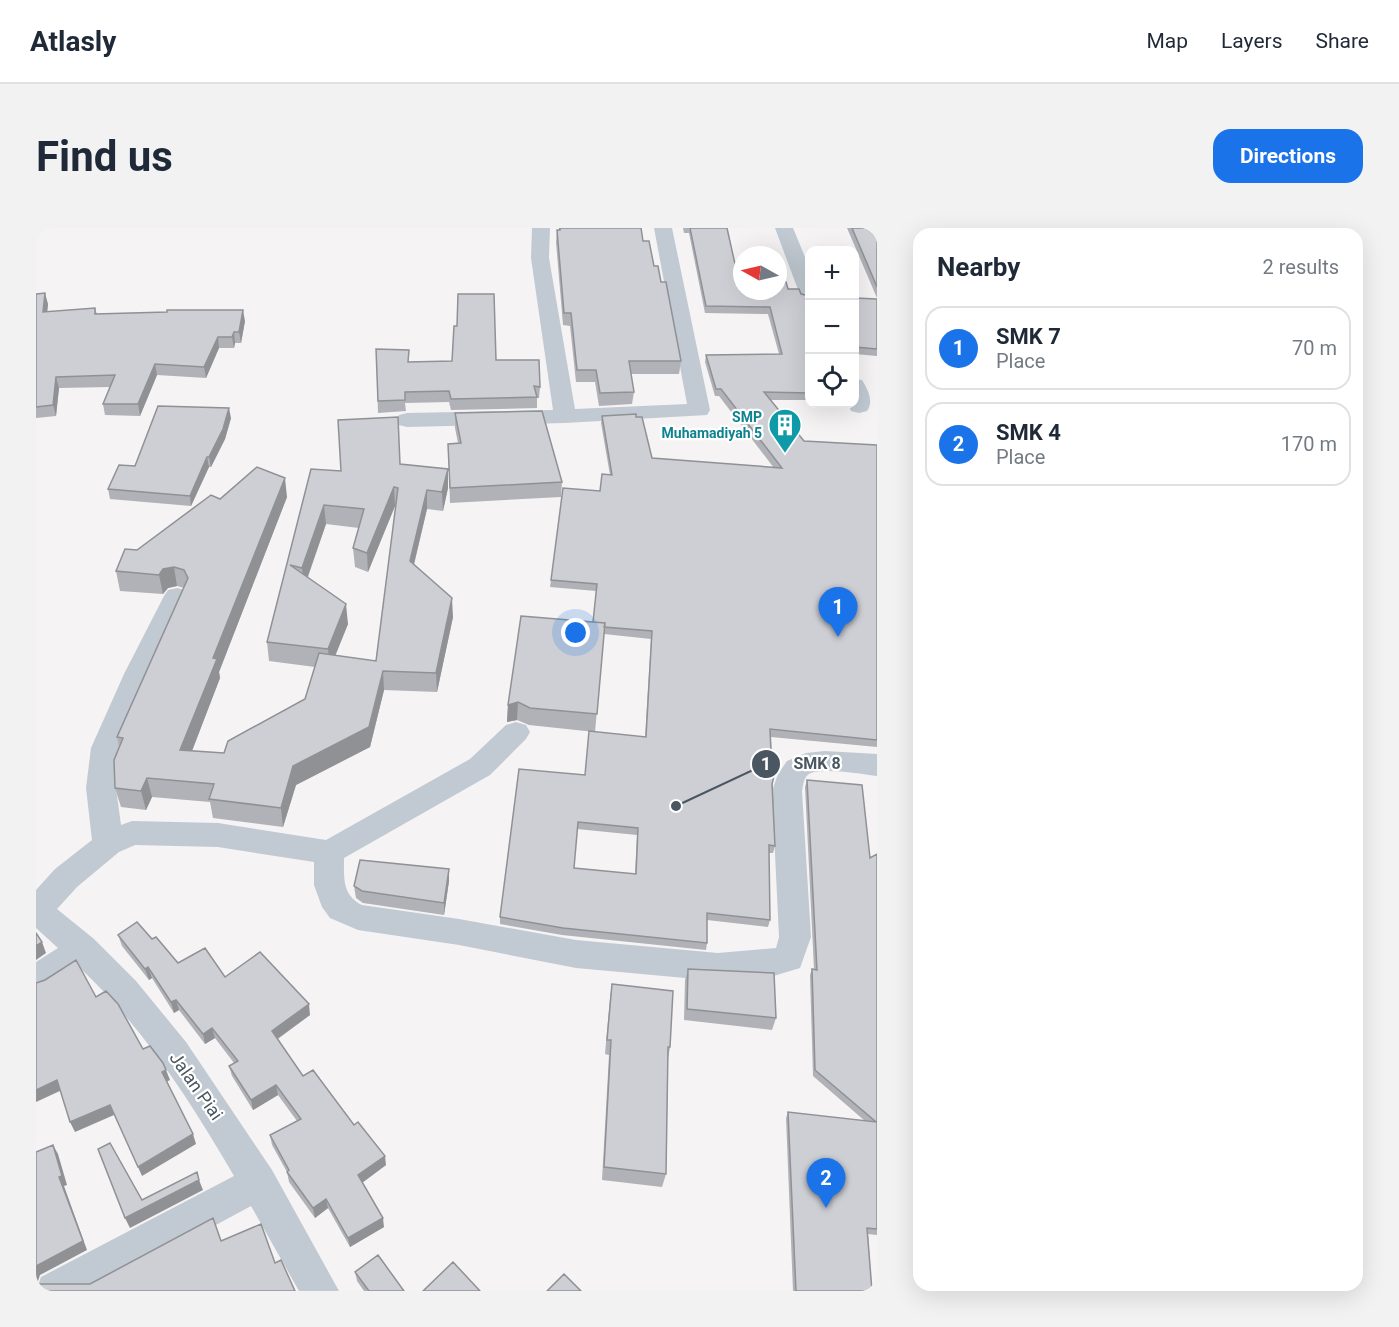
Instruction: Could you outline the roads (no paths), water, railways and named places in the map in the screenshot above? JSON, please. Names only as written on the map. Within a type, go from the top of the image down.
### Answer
[{"type":"street","points":[[541,228],[540,258],[565,416]]},
{"type":"street","points":[[407,420],[699,410],[663,228]]},
{"type":"street","points":[[784,228],[805,282]]},
{"type":"street","points":[[108,844],[101,788],[105,747],[137,674],[177,596]]},
{"type":"street","points":[[37,910],[66,878],[108,844],[132,833],[218,835],[329,852],[480,767],[516,732]]},
{"type":"street","points":[[329,852],[329,885],[333,898],[341,909],[358,917],[459,932],[576,954],[718,967],[767,964],[789,958],[795,937],[787,791],[792,774],[801,764],[816,762],[877,765]]},
{"type":"street","name":"Jalan Piai","points":[[37,910],[83,949],[149,1019],[208,1099],[259,1182],[320,1291]]},
{"type":"street","points":[[36,979],[83,949]]},
{"type":"street","points":[[55,1291],[259,1182]]},
{"type":"place","name":"SMP Muhamadiyah 5","points":[[785,454]]},
{"type":"place","name":"SMK 7","points":[[838,637]]},
{"type":"place","name":"SMK 8","points":[[676,806]]},
{"type":"place","name":"SMK 4","points":[[826,1208]]}]
